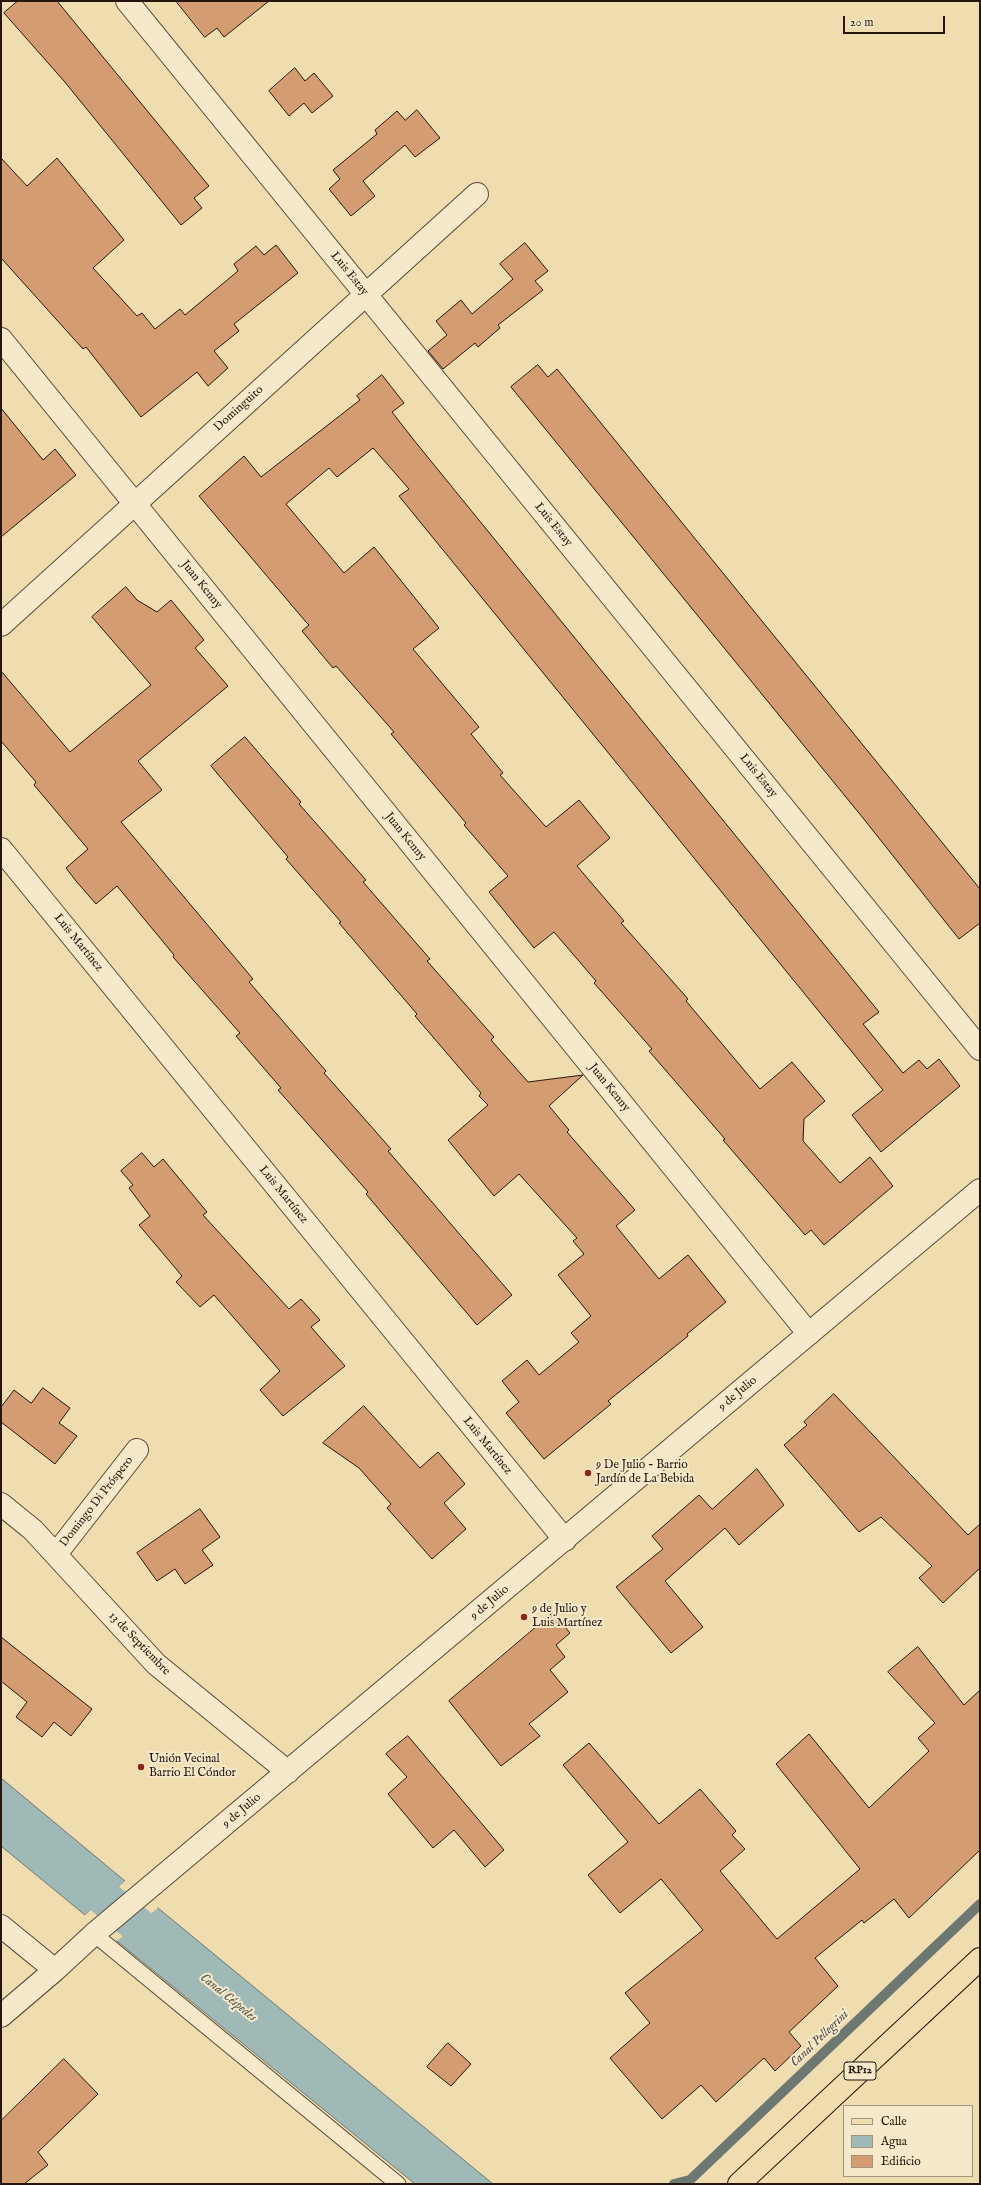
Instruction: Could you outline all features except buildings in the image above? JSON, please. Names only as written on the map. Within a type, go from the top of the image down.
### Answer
[{"type":"main road","name":"RP12","points":[[739,2184],[980,1959]]},
{"type":"street","name":"Luis Estay","points":[[127,1],[980,1049]]},
{"type":"street","name":"Dominguito","points":[[1,625],[477,194]]},
{"type":"street","name":"Juan Kenny","points":[[1,339],[809,1334]]},
{"type":"street","name":"Luis Martínez","points":[[1,849],[564,1540]]},
{"type":"street","name":"9 de Julio","points":[[1,2016],[56,1970],[97,1931],[980,1190]]},
{"type":"street","name":"Domingo Di Próspero","points":[[56,1554],[137,1450]]},
{"type":"street","name":"13 de Septiembre","points":[[1,1504],[33,1530],[156,1664],[288,1772]]},
{"type":"street","points":[[1,1926],[56,1970]]},
{"type":"lane","points":[[97,1931],[398,2184]]},
{"type":"water","points":[[1,1778],[125,1881],[85,1915],[1,1846]]},
{"type":"water","points":[[158,1908],[493,2184],[415,2184],[117,1941]]},
{"type":"pier","points":[[125,1881],[127,1883],[87,1917],[85,1915]]},
{"type":"pier","points":[[156,1907],[158,1908],[117,1941],[115,1940]]},
{"type":"waterway","name":"Canal Céspedes","points":[[1,1813],[175,1956]]},
{"type":"waterway","name":"Canal Pellegrini","points":[[674,2184],[690,2180],[980,1904]]},
{"type":"place","name":"9 De Julio - Barrio Jardín de La Bebida","points":[[588,1473]]},
{"type":"place","name":"9 de Julio y Luis Martínez","points":[[524,1617]]},
{"type":"place","name":"Unión Vecinal Barrio El Cóndor","points":[[141,1767]]}]
